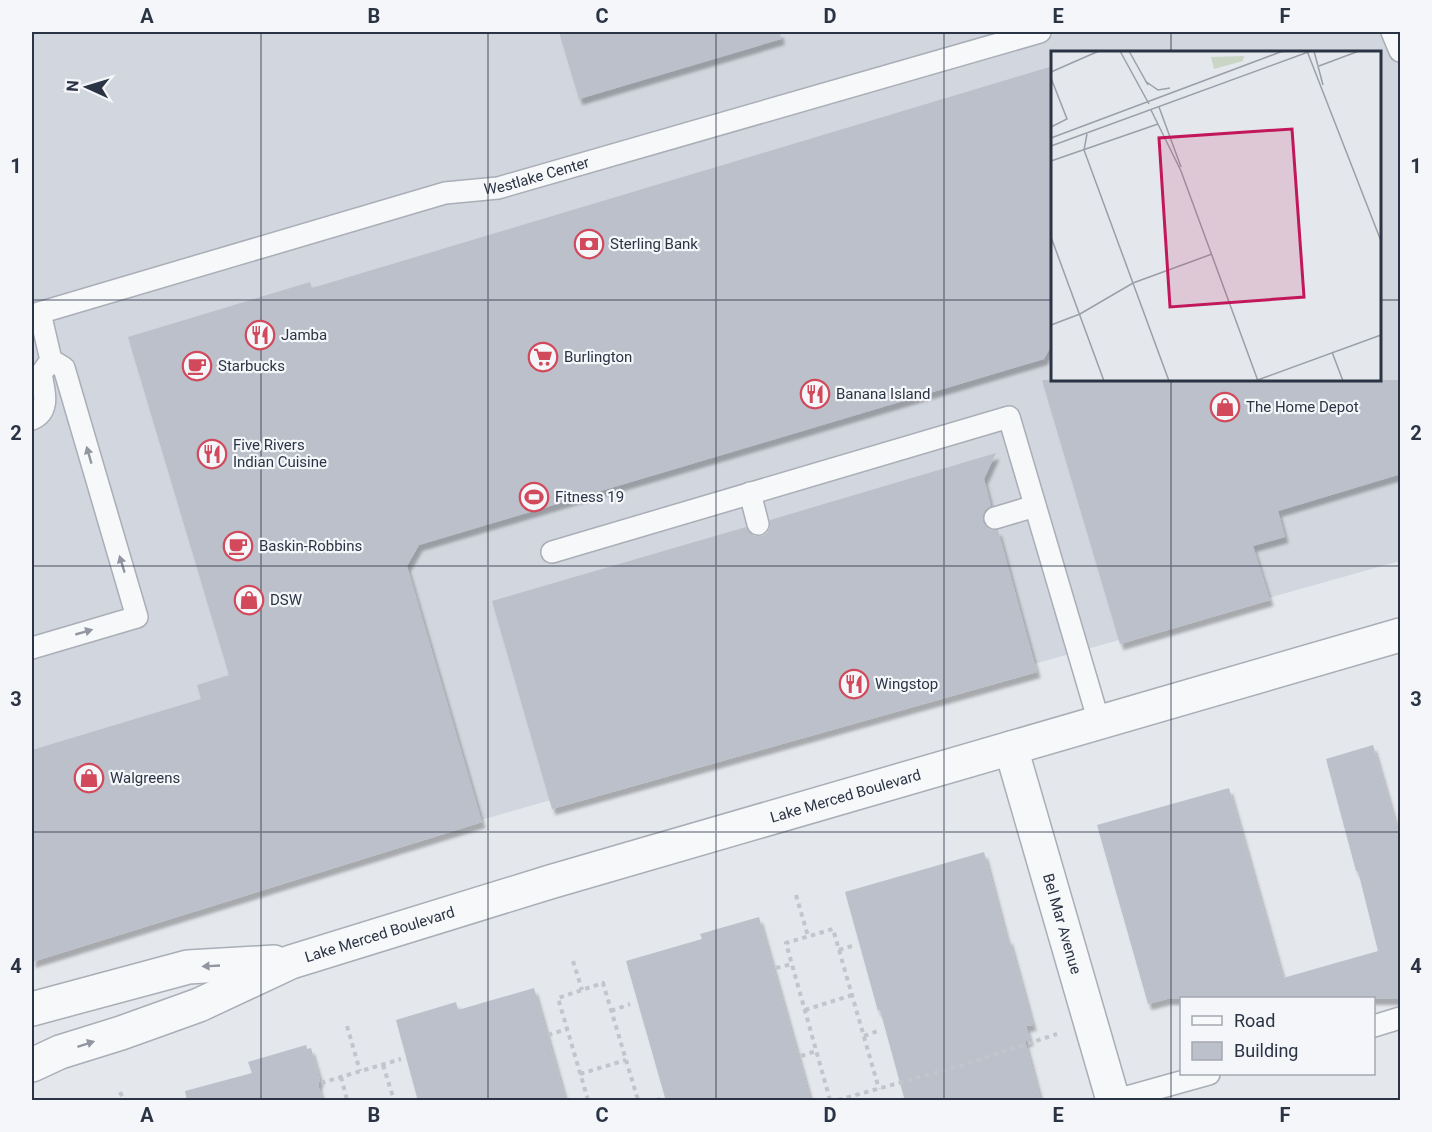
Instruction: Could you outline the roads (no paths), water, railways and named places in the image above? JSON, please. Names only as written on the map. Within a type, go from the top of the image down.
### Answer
[{"type":"street","name":"Lake Merced Boulevard","points":[[32,1065],[60,1052],[122,1033],[199,1005],[291,962],[550,882],[1401,635]]},
{"type":"street","name":"Bel Mar Avenue","points":[[1011,748],[1114,1101]]},
{"type":"street","name":"Lake Merced Boulevard","points":[[32,1009],[188,967],[291,962]]},
{"type":"lane","name":"Westlake Center","points":[[36,314],[445,194],[498,188],[1040,32]]},
{"type":"lane","points":[[1392,32],[1401,51]]},
{"type":"lane","points":[[32,648],[137,617],[64,368],[51,360],[36,314]]},
{"type":"lane","points":[[32,419],[42,411],[45,401],[41,374],[51,360]]},
{"type":"lane","points":[[552,552],[1009,417],[1099,722]]},
{"type":"lane","points":[[750,493],[758,524]]},
{"type":"lane","points":[[994,518],[1035,506]]},
{"type":"lane","points":[[1375,1026],[1401,1018]]},
{"type":"lane","points":[[1114,1101],[1205,1075]]},
{"type":"place","name":"Sterling Bank","points":[[589,244]]},
{"type":"place","name":"Jamba","points":[[260,335]]},
{"type":"place","name":"Burlington","points":[[543,357]]},
{"type":"place","name":"Starbucks","points":[[197,366]]},
{"type":"place","name":"Banana Island","points":[[815,394]]},
{"type":"place","name":"The Home Depot","points":[[1225,407]]},
{"type":"place","name":"Five Rivers Indian Cuisine","points":[[212,454]]},
{"type":"place","name":"Fitness 19","points":[[534,497]]},
{"type":"place","name":"Baskin-Robbins","points":[[238,546]]},
{"type":"place","name":"DSW","points":[[249,600]]},
{"type":"place","name":"Wingstop","points":[[854,684]]},
{"type":"place","name":"Walgreens","points":[[89,778]]}]
